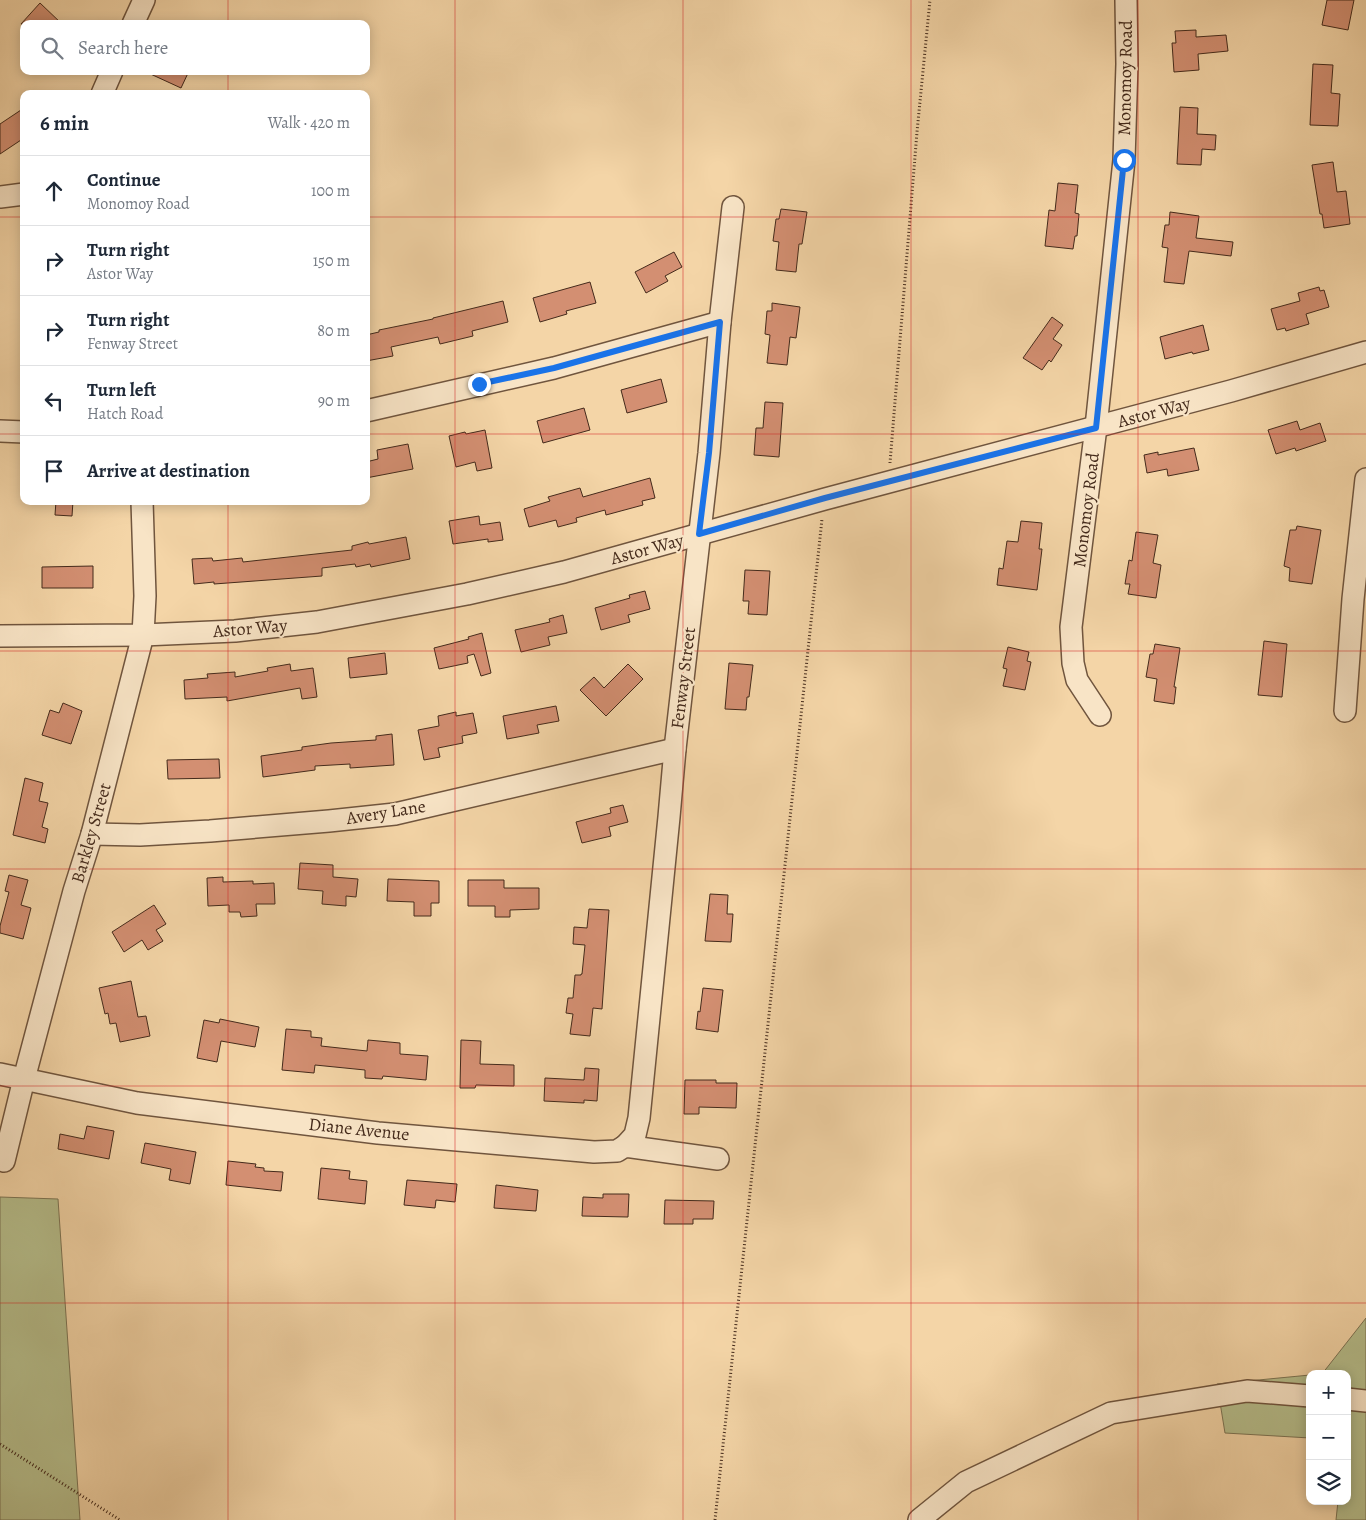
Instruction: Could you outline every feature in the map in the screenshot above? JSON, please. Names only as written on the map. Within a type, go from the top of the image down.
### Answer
[{"type":"street","points":[[135,20],[142,0]]},
{"type":"street","name":"Monomoy Road","points":[[1100,715],[1077,680],[1072,663],[1071,627],[1096,428],[1124,160],[1128,64],[1126,0]]},
{"type":"street","points":[[104,90],[110,75]]},
{"type":"street","points":[[0,197],[20,194]]},
{"type":"street","name":"Fenway Street","points":[[625,1146],[635,1135],[639,1118],[674,749],[709,453],[720,322],[733,206]]},
{"type":"street","points":[[370,409],[554,368],[720,322]]},
{"type":"street","name":"Astor Way","points":[[0,636],[143,635],[235,631],[308,623],[394,609],[467,594],[564,572],[825,498],[1096,428],[1366,352]]},
{"type":"street","points":[[0,431],[20,432]]},
{"type":"street","points":[[1345,711],[1353,599],[1366,479]]},
{"type":"street","name":"Barkley Street","points":[[4,1161],[24,1079],[74,891],[92,834],[143,635],[145,596],[142,505]]},
{"type":"street","name":"Avery Lane","points":[[92,834],[140,835],[210,831],[395,814],[674,749]]},
{"type":"street","name":"Diane Avenue","points":[[0,1074],[137,1103],[378,1133],[594,1152],[617,1151],[625,1146],[718,1160]]},
{"type":"street","points":[[919,1520],[966,1482],[1111,1413],[1247,1391],[1306,1396]]},
{"type":"street","points":[[1351,1399],[1366,1401]]},
{"type":"path","points":[[888,482],[930,0]]},
{"type":"path","points":[[715,1520],[825,498]]},
{"type":"path","points":[[0,1444],[120,1520]]},
{"type":"green space","points":[[0,1197],[58,1199],[80,1520],[0,1520]]},
{"type":"green space","points":[[1366,1318],[1366,1520],[1336,1520],[1338,1505],[1351,1505],[1351,1370],[1325,1370]]},
{"type":"green space","points":[[1306,1375],[1306,1438],[1225,1433],[1217,1384]]},
{"type":"building","points":[[1327,0],[1354,0],[1348,30],[1322,25]]},
{"type":"building","points":[[40,3],[58,20],[25,20]]},
{"type":"building","points":[[1196,30],[1196,37],[1226,35],[1228,51],[1198,54],[1199,70],[1174,72],[1172,43],[1176,43],[1175,31]]},
{"type":"building","points":[[1313,64],[1333,65],[1331,93],[1340,94],[1338,126],[1310,125]]},
{"type":"building","points":[[153,75],[187,75],[181,88]]},
{"type":"building","points":[[1180,107],[1198,108],[1197,134],[1216,135],[1215,150],[1202,149],[1201,165],[1177,164]]},
{"type":"building","points":[[20,111],[20,141],[0,154],[0,124]]},
{"type":"building","points":[[1333,162],[1337,192],[1346,191],[1350,224],[1324,228],[1312,165]]},
{"type":"building","points":[[1058,183],[1078,185],[1075,213],[1079,214],[1077,236],[1075,236],[1073,249],[1045,246],[1049,210],[1055,211]]},
{"type":"building","points":[[781,209],[807,212],[802,244],[799,244],[796,272],[776,270],[779,242],[773,241],[776,219],[779,219]]},
{"type":"building","points":[[1170,212],[1199,216],[1196,238],[1233,242],[1231,256],[1189,251],[1184,284],[1164,282],[1168,248],[1162,247],[1165,225],[1169,225]]},
{"type":"building","points":[[674,252],[682,267],[665,276],[668,281],[646,293],[635,272]]},
{"type":"building","points":[[590,282],[596,303],[566,311],[567,314],[540,322],[533,298]]},
{"type":"building","points":[[1319,287],[1320,291],[1324,290],[1329,307],[1306,314],[1309,324],[1286,331],[1285,328],[1277,330],[1271,309],[1300,301],[1298,293]]},
{"type":"building","points":[[503,301],[508,322],[472,331],[473,336],[440,344],[438,337],[391,347],[393,356],[370,360],[370,334],[379,332],[379,330]]},
{"type":"building","points":[[772,303],[800,307],[796,338],[790,337],[787,365],[767,363],[770,335],[765,334],[767,311],[772,311]]},
{"type":"building","points":[[1052,317],[1063,325],[1053,339],[1062,345],[1051,362],[1049,360],[1042,370],[1023,358]]},
{"type":"building","points":[[1203,325],[1209,350],[1165,359],[1160,337]]},
{"type":"building","points":[[661,379],[667,402],[627,413],[621,390]]},
{"type":"building","points":[[765,402],[783,403],[779,457],[754,455],[756,428],[763,428]]},
{"type":"building","points":[[584,408],[590,430],[543,443],[537,421]]},
{"type":"building","points":[[1297,421],[1300,430],[1320,423],[1326,441],[1296,451],[1295,448],[1276,454],[1268,430]]},
{"type":"building","points":[[485,430],[492,468],[477,471],[475,462],[456,467],[449,436]]},
{"type":"building","points":[[408,444],[413,469],[370,477],[370,461],[378,459],[377,450]]},
{"type":"building","points":[[1194,448],[1199,470],[1168,476],[1167,469],[1147,473],[1144,455],[1158,452],[1158,455]]},
{"type":"building","points":[[650,478],[655,498],[642,501],[643,505],[606,515],[605,510],[576,518],[577,522],[558,527],[556,520],[529,527],[524,509],[550,501],[548,497],[580,488],[583,497]]},
{"type":"building","points":[[56,505],[73,505],[72,516],[55,515]]},
{"type":"building","points":[[479,516],[480,525],[500,522],[503,540],[488,542],[488,539],[453,544],[449,521]]},
{"type":"building","points":[[1021,521],[1042,523],[1039,549],[1042,549],[1037,590],[997,585],[999,568],[1003,569],[1007,541],[1018,542]]},
{"type":"building","points":[[1297,526],[1321,530],[1312,584],[1289,581],[1290,568],[1284,566],[1290,530],[1296,530]]},
{"type":"building","points":[[1136,532],[1158,535],[1153,563],[1161,565],[1156,598],[1128,594],[1130,584],[1125,584],[1129,560],[1132,561]]},
{"type":"building","points":[[406,537],[410,559],[371,567],[370,564],[356,567],[355,564],[322,568],[322,576],[194,584],[192,559],[212,558],[213,561],[242,558],[243,562],[352,550],[352,546],[368,542],[369,544]]},
{"type":"building","points":[[93,566],[93,588],[42,588],[42,567]]},
{"type":"building","points":[[745,570],[770,571],[767,615],[748,614],[749,601],[743,601]]},
{"type":"building","points":[[645,591],[650,609],[628,615],[630,622],[601,630],[595,608],[630,598],[629,595]]},
{"type":"building","points":[[563,615],[567,633],[548,637],[550,645],[521,652],[515,630],[550,622],[549,619]]},
{"type":"building","points":[[482,633],[491,673],[481,676],[474,654],[467,656],[468,663],[439,669],[434,648],[469,639],[468,637]]},
{"type":"building","points":[[1264,641],[1287,644],[1282,697],[1258,695]]},
{"type":"building","points":[[1155,644],[1180,648],[1174,687],[1176,687],[1174,704],[1154,701],[1157,679],[1146,677],[1150,654],[1153,654]]},
{"type":"building","points":[[1008,647],[1029,652],[1027,661],[1031,662],[1025,690],[1003,686],[1007,669],[1003,668]]},
{"type":"building","points":[[385,653],[387,674],[350,678],[348,658]]},
{"type":"building","points":[[729,663],[753,665],[746,710],[725,709]]},
{"type":"building","points":[[290,664],[291,671],[313,668],[317,697],[302,699],[300,688],[227,701],[227,697],[185,699],[184,680],[208,678],[207,674],[235,672],[235,677],[268,671],[267,668]]},
{"type":"building","points":[[628,664],[643,679],[606,716],[580,690],[594,677],[604,688]]},
{"type":"building","points":[[63,703],[82,711],[71,744],[42,735],[50,710],[59,713]]},
{"type":"building","points":[[556,706],[559,721],[537,725],[539,733],[507,739],[503,716]]},
{"type":"building","points":[[456,712],[456,716],[473,713],[477,733],[462,736],[463,743],[438,748],[440,757],[424,760],[418,730],[439,726],[438,716]]},
{"type":"building","points":[[392,734],[394,765],[350,768],[350,764],[315,766],[315,770],[263,777],[261,756],[302,750],[302,747],[376,740],[376,736]]},
{"type":"building","points":[[219,759],[220,778],[168,779],[167,760]]},
{"type":"building","points":[[25,778],[43,783],[39,801],[48,803],[42,827],[48,829],[45,843],[13,835]]},
{"type":"building","points":[[623,805],[628,822],[609,827],[611,836],[582,843],[576,822],[611,813],[610,808]]},
{"type":"building","points":[[300,863],[333,865],[333,877],[358,879],[356,897],[346,896],[346,906],[322,904],[323,891],[298,889]]},
{"type":"building","points":[[9,875],[28,880],[21,905],[31,908],[23,939],[0,933],[0,926],[9,892],[5,891]]},
{"type":"building","points":[[223,877],[223,882],[253,881],[253,884],[274,883],[275,904],[256,904],[257,916],[241,917],[240,912],[229,912],[229,905],[208,906],[207,878]]},
{"type":"building","points":[[388,879],[439,881],[439,903],[431,903],[431,916],[414,916],[414,902],[387,901]]},
{"type":"building","points":[[468,880],[504,880],[504,888],[539,888],[539,909],[510,910],[510,917],[495,917],[495,906],[468,906]]},
{"type":"building","points":[[710,894],[728,895],[727,914],[733,914],[731,942],[705,941]]},
{"type":"building","points":[[154,905],[166,924],[156,930],[163,941],[148,950],[142,940],[124,952],[112,932]]},
{"type":"building","points":[[589,909],[609,910],[602,1009],[593,1008],[590,1036],[570,1034],[573,1014],[566,1013],[568,998],[573,998],[575,975],[582,974],[585,945],[573,944],[574,927],[587,928]]},
{"type":"building","points":[[131,981],[138,1017],[146,1016],[150,1036],[120,1042],[116,1023],[110,1024],[108,1013],[105,1014],[99,988]]},
{"type":"building","points":[[703,988],[723,990],[718,1032],[696,1029]]},
{"type":"building","points":[[220,1019],[259,1027],[255,1047],[221,1041],[217,1062],[197,1058],[204,1020],[219,1023]]},
{"type":"building","points":[[286,1029],[311,1031],[311,1037],[322,1038],[321,1046],[367,1051],[368,1040],[400,1043],[400,1054],[428,1056],[426,1080],[383,1076],[382,1079],[365,1078],[365,1070],[315,1065],[314,1073],[282,1070]]},
{"type":"building","points":[[461,1040],[481,1041],[480,1064],[514,1065],[514,1086],[476,1085],[475,1088],[460,1088]]},
{"type":"building","points":[[585,1068],[599,1069],[597,1101],[584,1100],[584,1103],[544,1101],[545,1078],[584,1080]]},
{"type":"building","points":[[685,1080],[716,1080],[716,1083],[737,1083],[736,1108],[699,1107],[699,1114],[684,1114]]},
{"type":"building","points":[[87,1126],[114,1131],[109,1159],[58,1149],[60,1134],[84,1139]]},
{"type":"building","points":[[145,1143],[196,1152],[190,1184],[169,1180],[171,1169],[141,1163]]},
{"type":"building","points":[[228,1161],[256,1164],[255,1167],[264,1168],[264,1171],[283,1172],[281,1191],[226,1185]]},
{"type":"building","points":[[321,1168],[350,1171],[349,1179],[367,1181],[365,1204],[318,1199]]},
{"type":"building","points":[[407,1180],[457,1184],[455,1202],[436,1200],[435,1208],[404,1205]]},
{"type":"building","points":[[496,1185],[538,1190],[536,1211],[494,1208]]},
{"type":"building","points":[[603,1194],[629,1194],[628,1217],[582,1216],[583,1197],[603,1198]]},
{"type":"building","points":[[665,1200],[714,1201],[713,1219],[693,1219],[693,1224],[664,1224]]},
{"type":"route","points":[[479,384],[554,368],[720,322],[709,453],[699,534],[825,498],[1096,428],[1124,160]]}]
